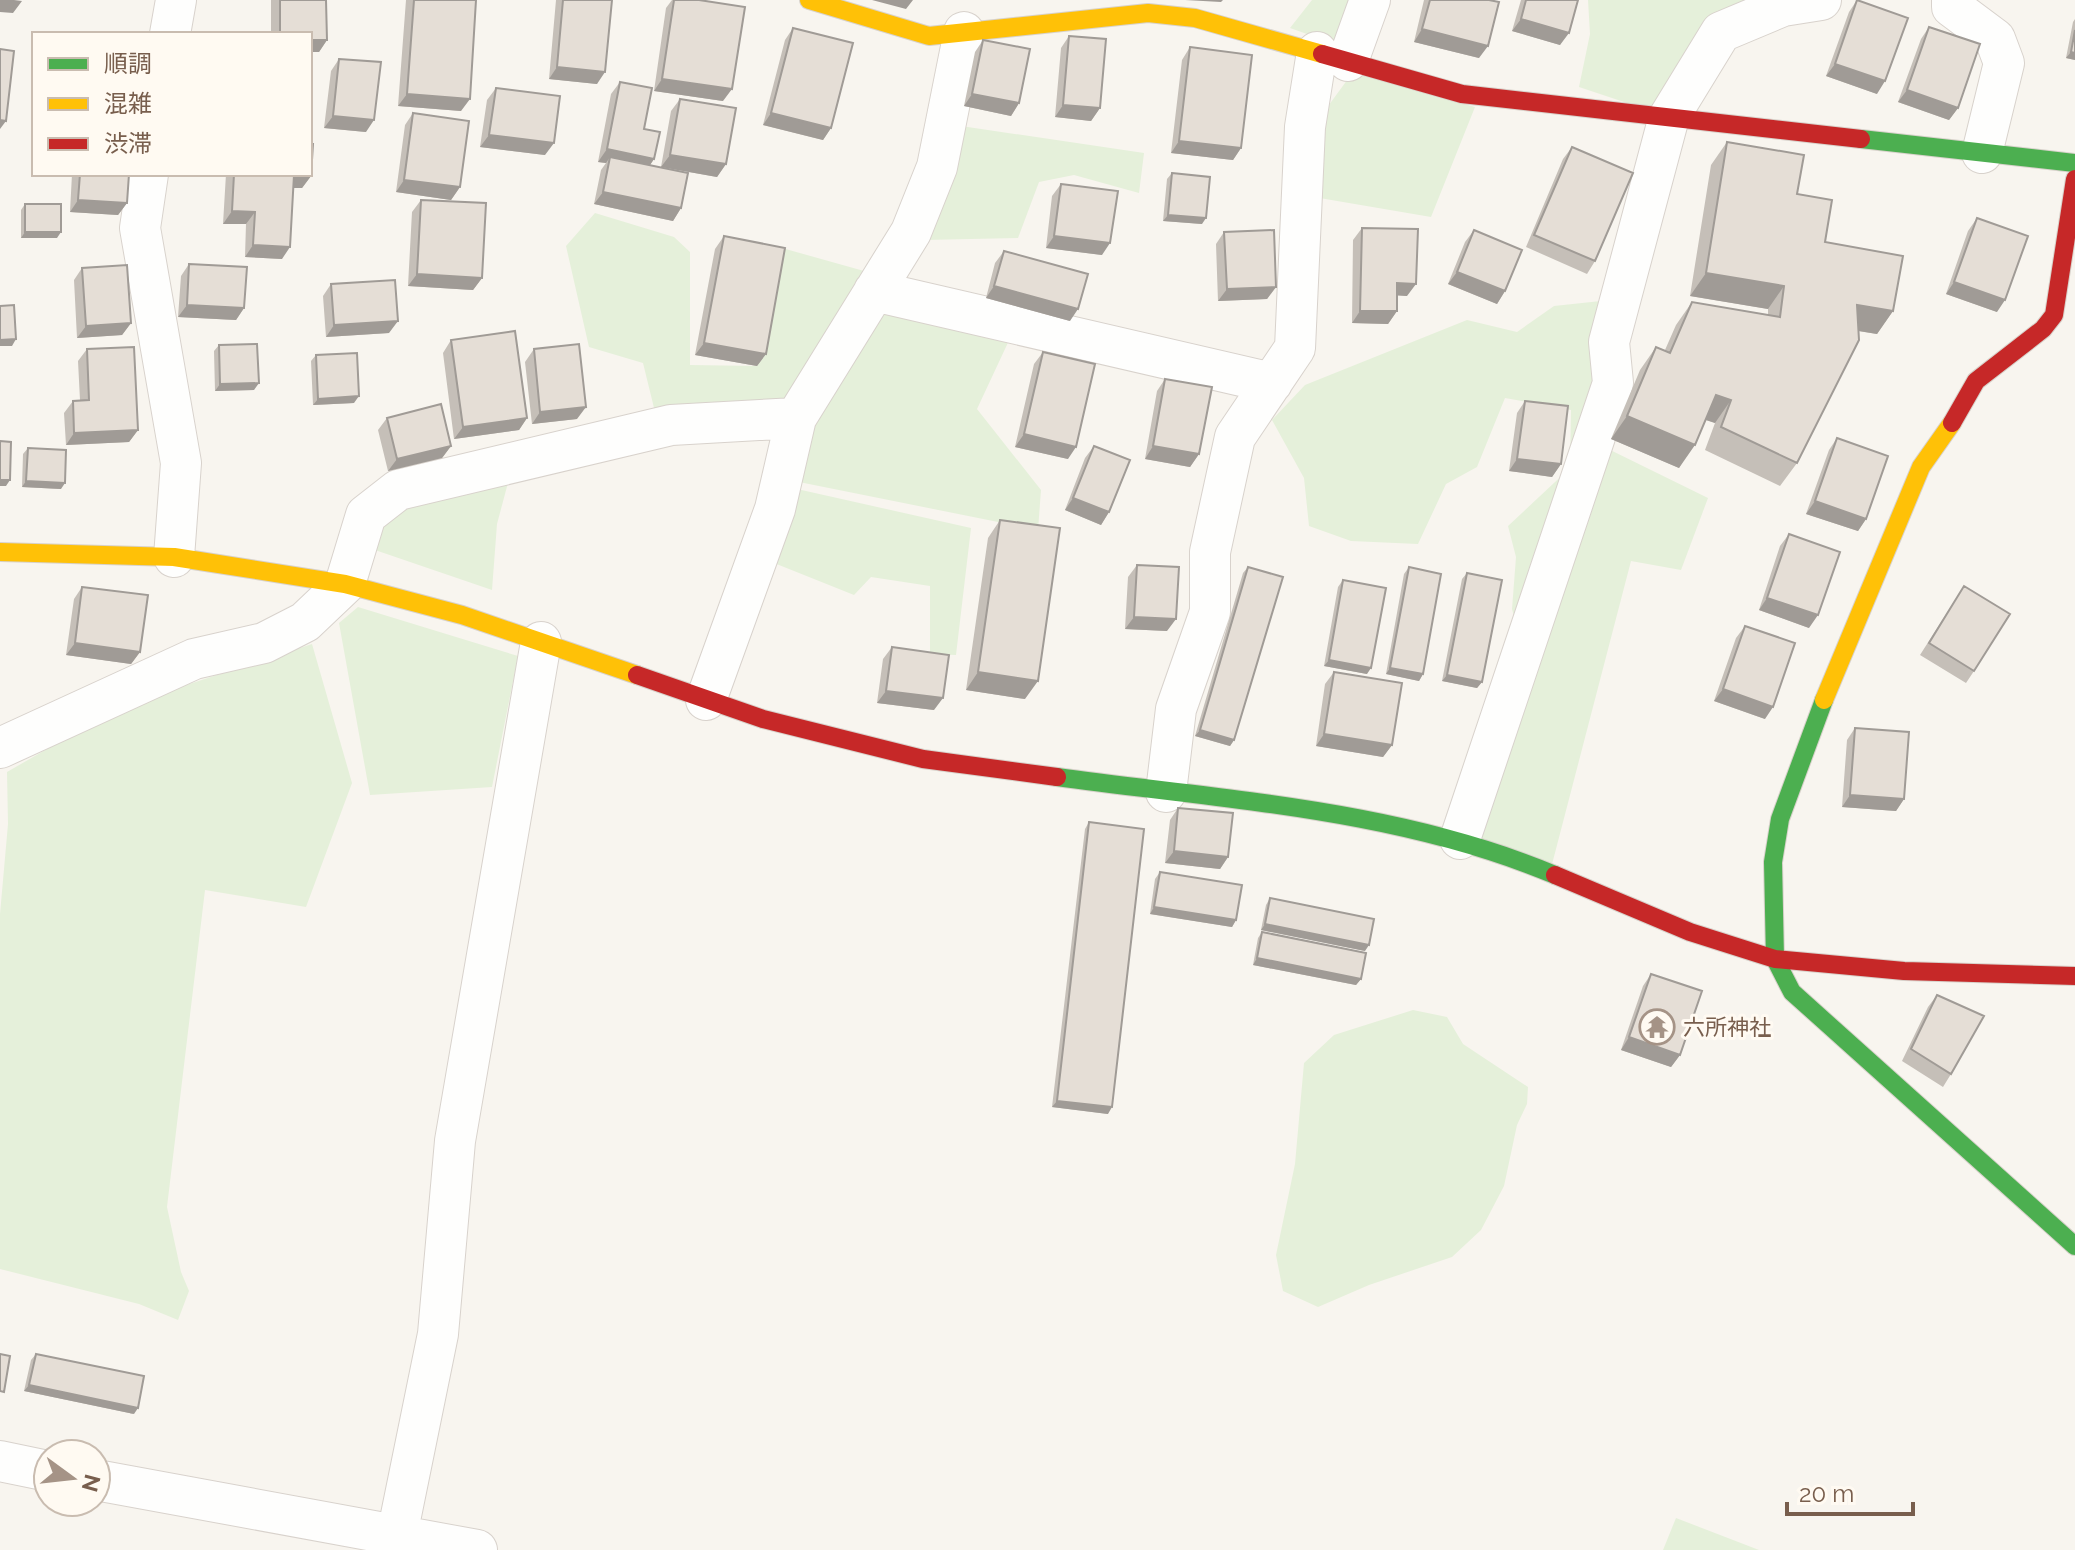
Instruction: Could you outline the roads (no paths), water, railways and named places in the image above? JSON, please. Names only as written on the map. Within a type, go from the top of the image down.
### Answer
[{"type":"street","points":[[170,32],[176,0]]},
{"type":"street","points":[[809,0],[929,36],[1148,13],[1195,18],[1462,94],[2075,163]]},
{"type":"street","points":[[1166,792],[1176,709],[1210,612],[1210,552],[1235,437],[1295,348],[1305,127],[1333,57],[1370,0]]},
{"type":"street","points":[[1460,839],[1613,383],[1609,342],[1669,117],[1721,32],[1783,6],[1821,0]]},
{"type":"street","points":[[1952,0],[1952,7],[1995,39],[2004,63],[1982,153]]},
{"type":"street","points":[[706,700],[775,509],[796,418],[911,232],[937,167],[964,32]]},
{"type":"street","points":[[148,176],[140,228],[181,463],[174,557]]},
{"type":"street","points":[[2075,179],[2054,315],[2043,329],[1976,381],[1962,410],[1921,467],[1845,643],[1780,819],[1773,862],[1775,959],[1792,992],[2075,1246]]},
{"type":"street","points":[[874,291],[1272,383]]},
{"type":"street","points":[[0,748],[194,659],[264,643],[305,622],[345,584],[366,515],[398,490],[671,425],[796,418]]},
{"type":"street","points":[[0,552],[174,557],[345,584],[462,615],[763,719],[923,759],[1373,820],[1460,839],[1510,856],[1690,932],[1775,959],[1904,971],[2075,976]]},
{"type":"street","points":[[397,1535],[438,1334],[455,1141],[541,642]]},
{"type":"street","points":[[0,1461],[32,1468]]},
{"type":"street","points":[[112,1483],[477,1550]]},
{"type":"place","name":"六所神社","points":[[1657,1027]]}]
